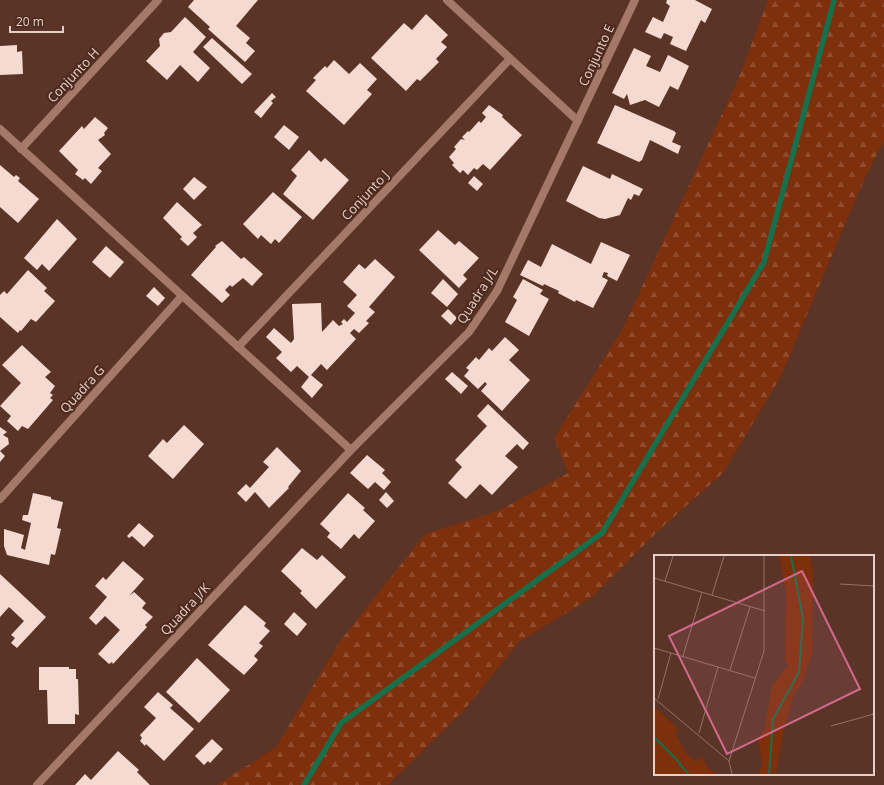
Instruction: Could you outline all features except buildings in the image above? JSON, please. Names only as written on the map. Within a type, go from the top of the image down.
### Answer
[{"type":"street","name":"Conjunto H","points":[[22,149],[158,0]]},
{"type":"street","points":[[447,0],[578,121]]},
{"type":"street","name":"Conjunto E","points":[[578,121],[635,0]]},
{"type":"street","name":"Conjunto J","points":[[238,347],[510,59]]},
{"type":"street","name":"Quadra J/L","points":[[351,450],[473,326],[497,291],[578,121]]},
{"type":"street","points":[[0,129],[351,450]]},
{"type":"street","name":"Quadra G","points":[[0,499],[182,296]]},
{"type":"street","name":"Quadra J/K","points":[[37,785],[351,450]]},
{"type":"green space","points":[[768,0],[884,0],[884,141],[865,177],[781,376],[723,473],[658,531],[592,597],[519,642],[464,710],[388,785],[217,785],[276,747],[340,641],[425,534],[498,511],[568,473],[554,438],[623,328],[739,77]]},
{"type":"waterway","points":[[304,785],[341,723],[602,533],[764,262],[834,0]]}]
